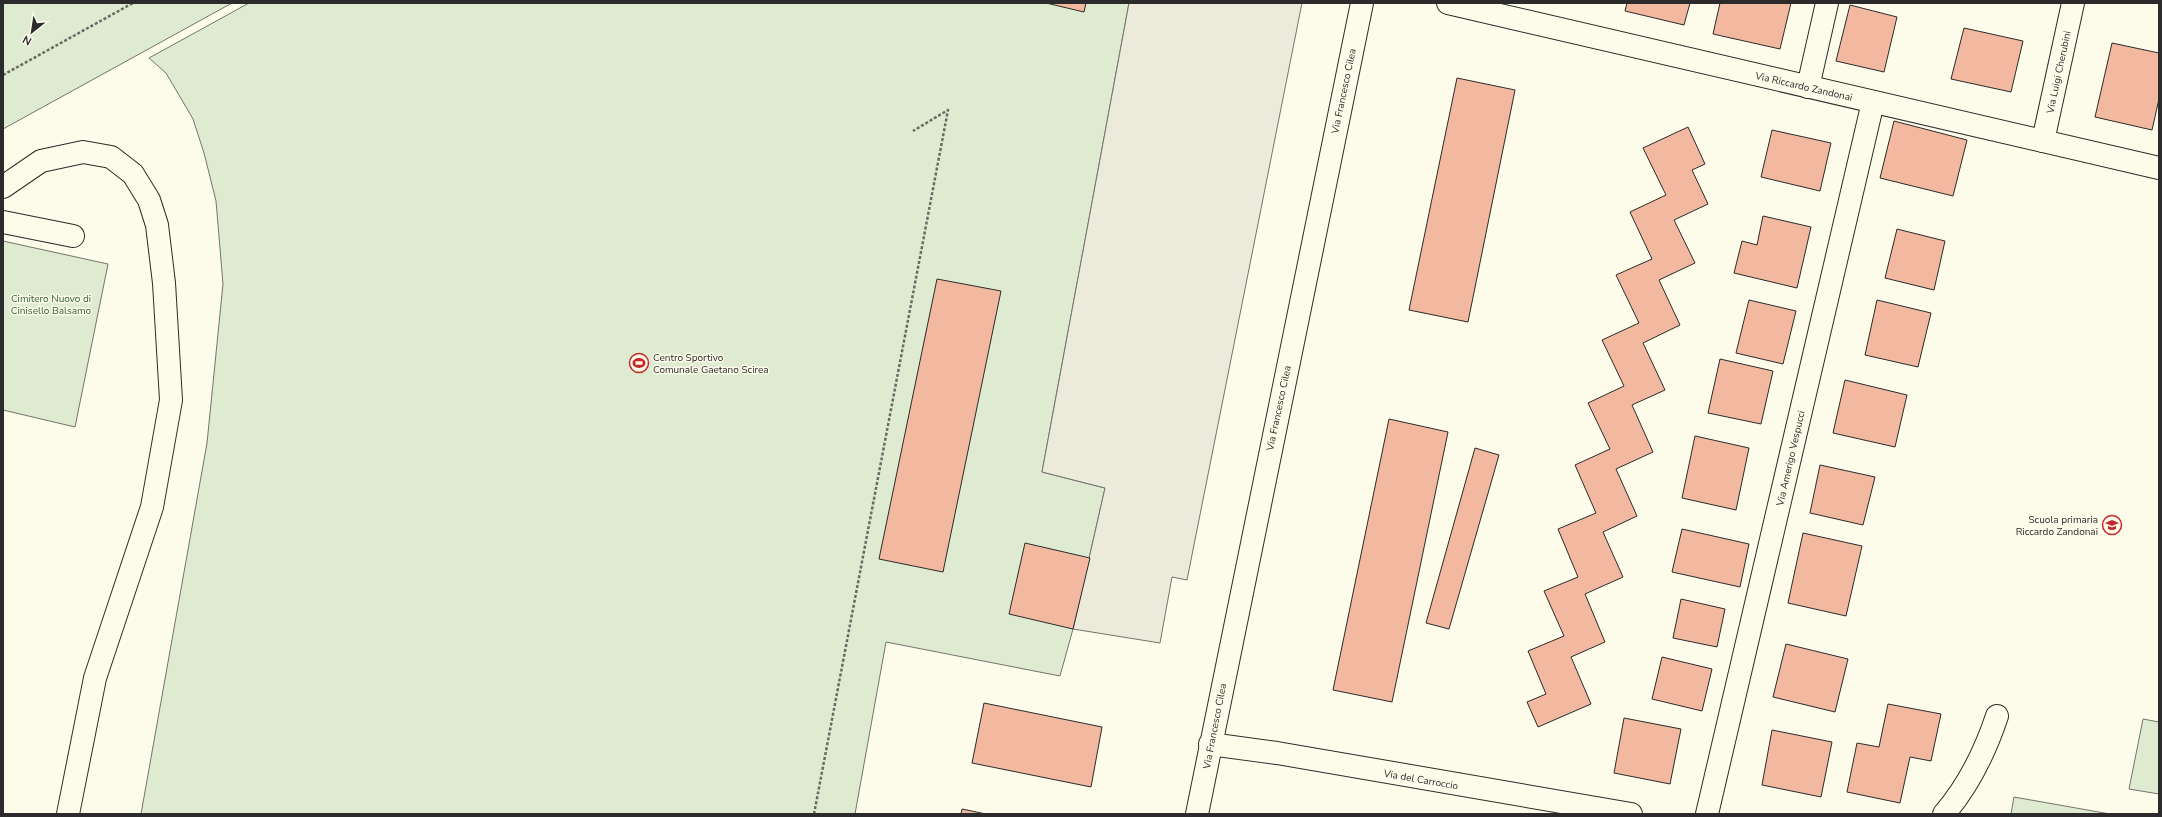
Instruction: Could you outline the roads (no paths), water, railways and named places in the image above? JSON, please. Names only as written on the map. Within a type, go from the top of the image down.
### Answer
[{"type":"street","name":"Via Francesco Cilea","points":[[1196,814],[1362,3]]},
{"type":"street","name":"Via Riccardo Zandonai","points":[[1448,3],[2159,168]]},
{"type":"street","points":[[1808,87],[1827,3]]},
{"type":"street","name":"Via Luigi Cherubini","points":[[2043,141],[2073,3]]},
{"type":"street","name":"Via Amerigo Vespucci","points":[[1707,814],[1873,102]]},
{"type":"street","points":[[3,187],[41,161],[83,152],[111,157],[133,174],[148,200],[157,225],[164,283],[172,400],[152,507],[95,678],[68,814]]},
{"type":"street","points":[[3,222],[73,236]]},
{"type":"street","points":[[1944,814],[1971,776],[1986,748],[1997,716]]},
{"type":"street","name":"Via del Carroccio","points":[[1210,744],[1277,753],[1631,814]]},
{"type":"place","name":"Centro Sportivo Comunale Gaetano Scirea","points":[[639,363]]},
{"type":"place","name":"Scuola primaria Riccardo Zandonai","points":[[2112,525]]},
{"type":"park label","name":"Cimitero Nuovo di Cinisello Balsamo","points":[[51,304]]}]
